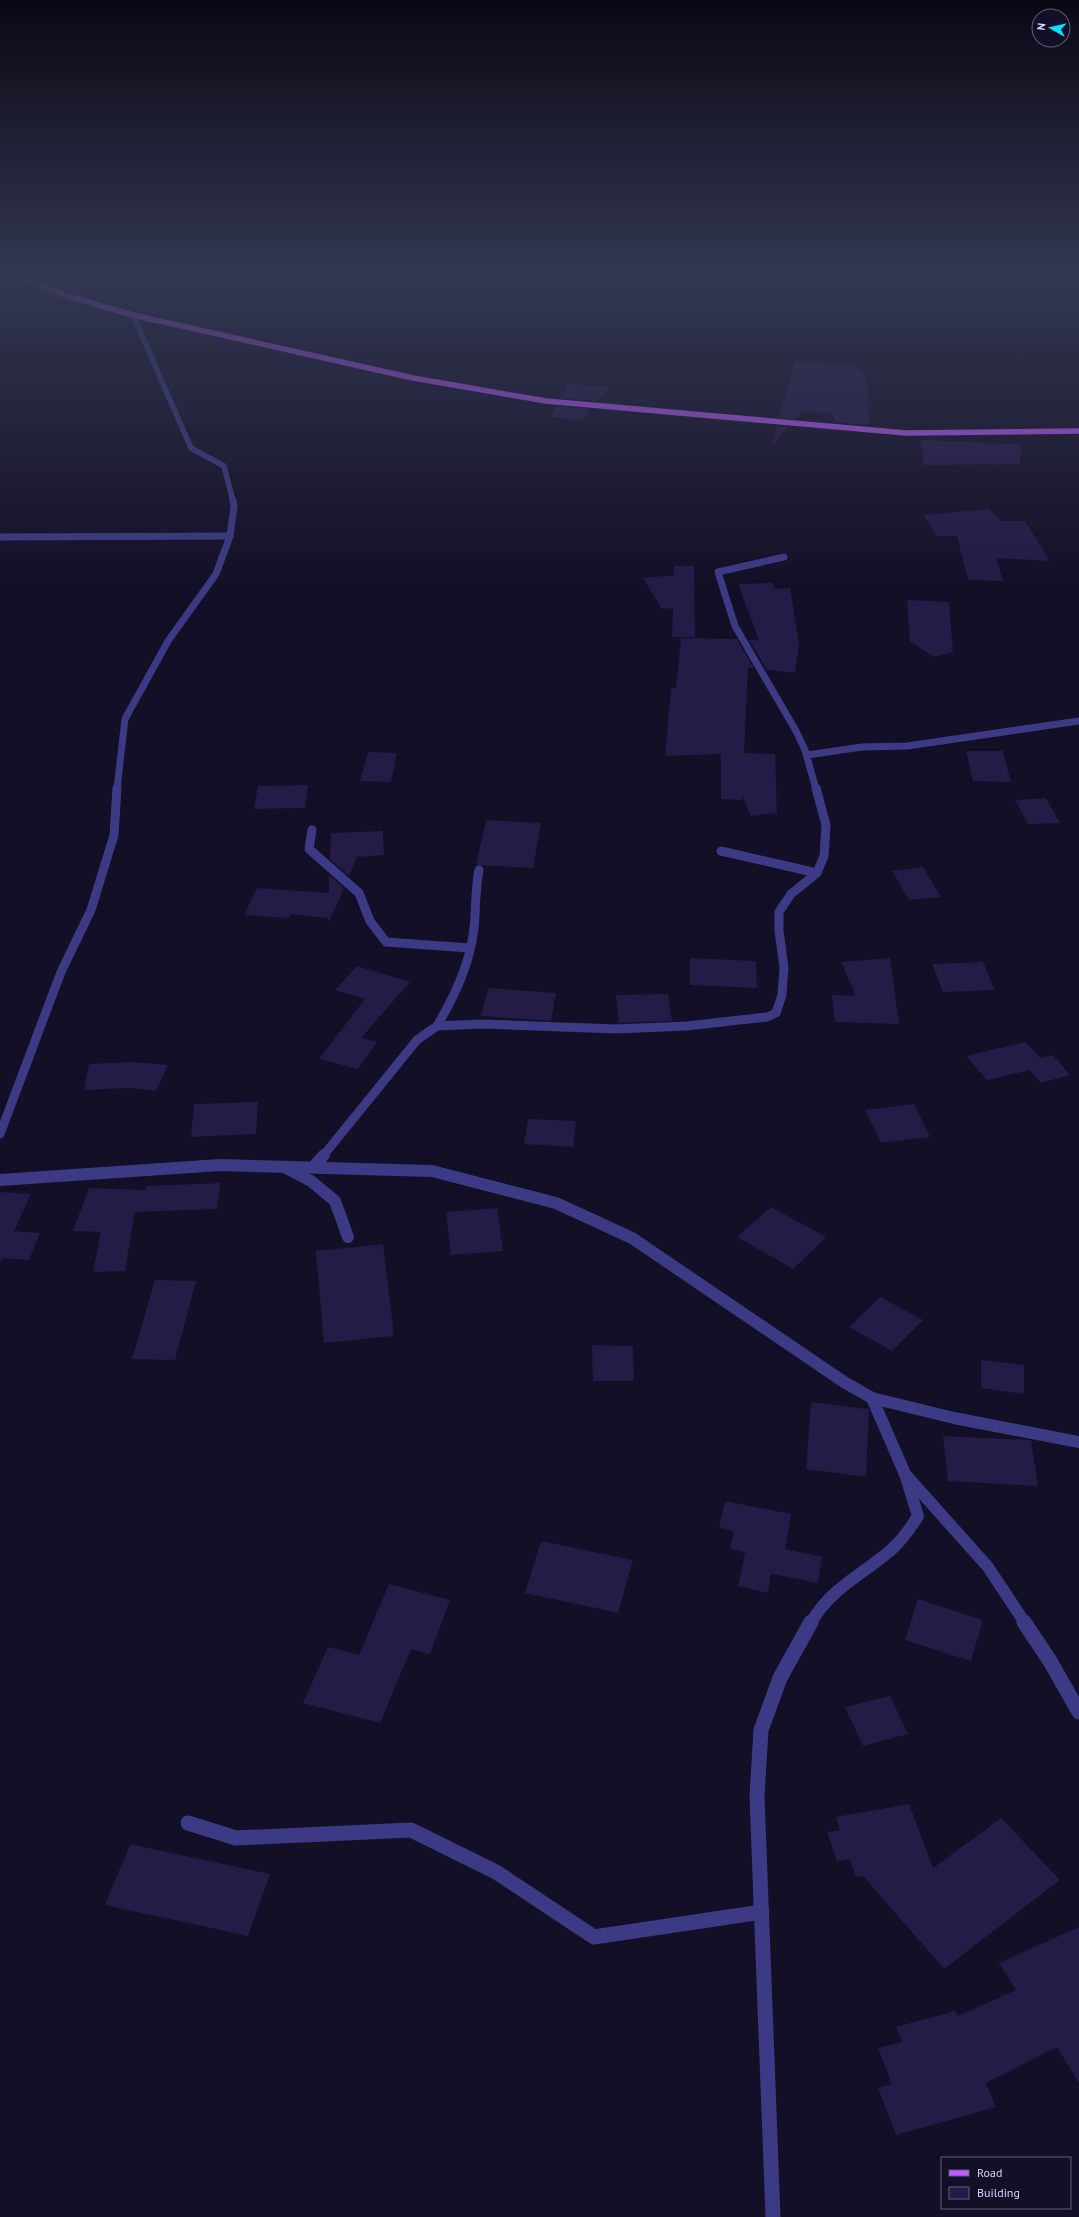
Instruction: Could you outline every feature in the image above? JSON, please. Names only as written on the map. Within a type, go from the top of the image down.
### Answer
[{"type":"main road","points":[[416,378],[546,401],[906,433],[1079,431]]},
{"type":"street","points":[[0,1134],[61,972],[91,910],[114,835],[119,761],[125,719],[168,641],[216,574],[230,536],[234,506],[224,466],[191,448],[161,378]]},
{"type":"street","points":[[0,537],[230,536]]},
{"type":"street","points":[[437,1026],[482,1024],[616,1029],[687,1026],[767,1017],[776,1013],[782,995],[784,967],[779,931],[779,912],[791,894],[817,873],[824,856],[826,825],[807,755],[796,731],[736,626],[718,572],[784,557]]},
{"type":"street","points":[[807,755],[862,747],[907,746],[1079,721]]},
{"type":"street","points":[[312,830],[309,849],[359,893],[370,921],[386,942],[470,948]]},
{"type":"street","points":[[721,851],[817,873]]},
{"type":"street","points":[[313,1167],[361,1111],[417,1040],[437,1026],[455,995],[470,948],[474,928],[475,891],[479,870]]},
{"type":"street","points":[[0,1180],[220,1164],[432,1171],[556,1203],[632,1238],[844,1382],[872,1398],[954,1418],[1079,1442]]},
{"type":"street","points":[[282,1166],[311,1181],[335,1201],[348,1237]]},
{"type":"street","points":[[773,2217],[757,1796],[761,1730],[780,1678],[816,1613],[843,1585],[891,1550],[907,1534],[918,1516],[905,1474],[872,1398]]},
{"type":"street","points":[[905,1474],[988,1566],[1050,1661],[1079,1712]]},
{"type":"street","points":[[188,1823],[236,1838],[411,1830],[496,1872],[594,1937],[762,1912]]},
{"type":"building","points":[[790,378],[867,378],[869,425],[834,422],[833,413],[802,411],[795,419],[779,417]]},
{"type":"building","points":[[568,384],[609,387],[598,401],[561,398]]},
{"type":"building","points":[[556,406],[591,409],[582,421],[551,417]]},
{"type":"building","points":[[777,426],[788,427],[771,448]]},
{"type":"building","points":[[920,440],[1021,444],[1020,464],[924,465]]},
{"type":"building","points":[[989,509],[1001,521],[1025,521],[1050,561],[996,558],[1003,581],[968,580],[957,536],[937,536],[923,515]]},
{"type":"building","points":[[674,566],[694,566],[695,637],[672,637],[673,608],[662,609],[643,578],[674,575]]},
{"type":"building","points":[[772,583],[775,589],[790,587],[799,644],[795,673],[767,670],[749,640],[759,640],[738,584]]},
{"type":"building","points":[[907,600],[949,602],[953,652],[934,657],[910,641]]},
{"type":"building","points":[[681,638],[737,639],[754,669],[748,667],[744,753],[775,754],[777,813],[751,816],[742,795],[741,800],[721,799],[721,754],[665,756],[671,688],[676,688]]},
{"type":"building","points":[[966,751],[1003,751],[1011,782],[973,781]]},
{"type":"building","points":[[368,752],[397,753],[391,782],[360,781]]},
{"type":"building","points":[[308,785],[305,808],[254,809],[258,786]]},
{"type":"building","points":[[1046,798],[1060,823],[1028,824],[1015,800]]},
{"type":"building","points":[[486,820],[541,823],[533,868],[476,865]]},
{"type":"building","points":[[383,831],[384,855],[357,857],[349,876],[330,859],[331,833]]},
{"type":"building","points":[[923,867],[941,897],[909,900],[892,871]]},
{"type":"building","points":[[329,875],[344,888],[329,922],[328,918],[290,914],[289,918],[244,915],[257,888],[329,893]]},
{"type":"building","points":[[690,958],[756,961],[757,988],[690,985]]},
{"type":"building","points":[[890,958],[899,1024],[835,1022],[832,995],[856,996],[841,962]]},
{"type":"building","points":[[983,962],[995,990],[943,992],[932,964]]},
{"type":"building","points":[[357,966],[410,982],[361,1038],[377,1042],[358,1069],[319,1059],[365,999],[335,990]]},
{"type":"building","points":[[488,988],[556,993],[551,1021],[481,1016]]},
{"type":"building","points":[[668,994],[672,1021],[619,1023],[616,995]]},
{"type":"building","points":[[1025,1042],[1040,1058],[1053,1055],[1070,1075],[1041,1083],[1030,1070],[987,1080],[966,1056]]},
{"type":"building","points":[[133,1062],[168,1065],[156,1091],[129,1088],[84,1090],[89,1064]]},
{"type":"building","points":[[258,1102],[256,1134],[191,1137],[194,1104]]},
{"type":"building","points":[[914,1104],[930,1137],[881,1143],[865,1110]]},
{"type":"building","points":[[528,1119],[576,1121],[573,1147],[524,1144]]},
{"type":"building","points":[[220,1183],[217,1209],[135,1212],[125,1271],[93,1272],[101,1232],[73,1231],[89,1188],[146,1190],[146,1186]]},
{"type":"building","points":[[0,1192],[31,1194],[14,1231],[40,1233],[29,1260],[2,1258],[0,1262]]},
{"type":"building","points":[[771,1207],[826,1237],[793,1269],[737,1237]]},
{"type":"building","points":[[497,1208],[503,1251],[451,1255],[446,1212]]},
{"type":"building","points":[[383,1244],[394,1336],[324,1343],[316,1251]]},
{"type":"building","points":[[155,1280],[196,1281],[175,1360],[132,1359]]},
{"type":"building","points":[[880,1297],[923,1320],[892,1351],[849,1327]]},
{"type":"building","points":[[592,1345],[633,1346],[634,1381],[593,1381]]},
{"type":"building","points":[[981,1360],[1024,1365],[1024,1394],[981,1388]]},
{"type":"building","points":[[811,1402],[869,1409],[866,1477],[806,1469]]},
{"type":"building","points":[[943,1436],[1031,1440],[1038,1486],[948,1481]]},
{"type":"building","points":[[725,1501],[791,1514],[785,1549],[822,1557],[818,1583],[771,1574],[768,1593],[738,1586],[745,1552],[730,1549],[734,1531],[719,1528]]},
{"type":"building","points":[[541,1541],[633,1560],[618,1613],[525,1593]]},
{"type":"building","points":[[389,1584],[450,1600],[430,1654],[411,1649],[380,1723],[303,1703],[328,1647],[359,1655]]},
{"type":"building","points":[[918,1599],[983,1620],[971,1661],[905,1640]]},
{"type":"building","points":[[890,1696],[908,1734],[863,1746],[845,1707]]},
{"type":"building","points":[[909,1804],[933,1868],[1001,1818],[1060,1880],[944,1969],[863,1876],[856,1877],[850,1859],[837,1861],[827,1832],[840,1830],[836,1817]]},
{"type":"building","points":[[130,1844],[270,1874],[248,1936],[105,1905]]},
{"type":"building","points":[[1079,1927],[1079,2083],[1057,2047],[986,2083],[996,2107],[896,2135],[878,2088],[892,2084],[878,2048],[902,2042],[896,2027],[955,2011],[958,2016],[1016,1990],[999,1963]]}]
